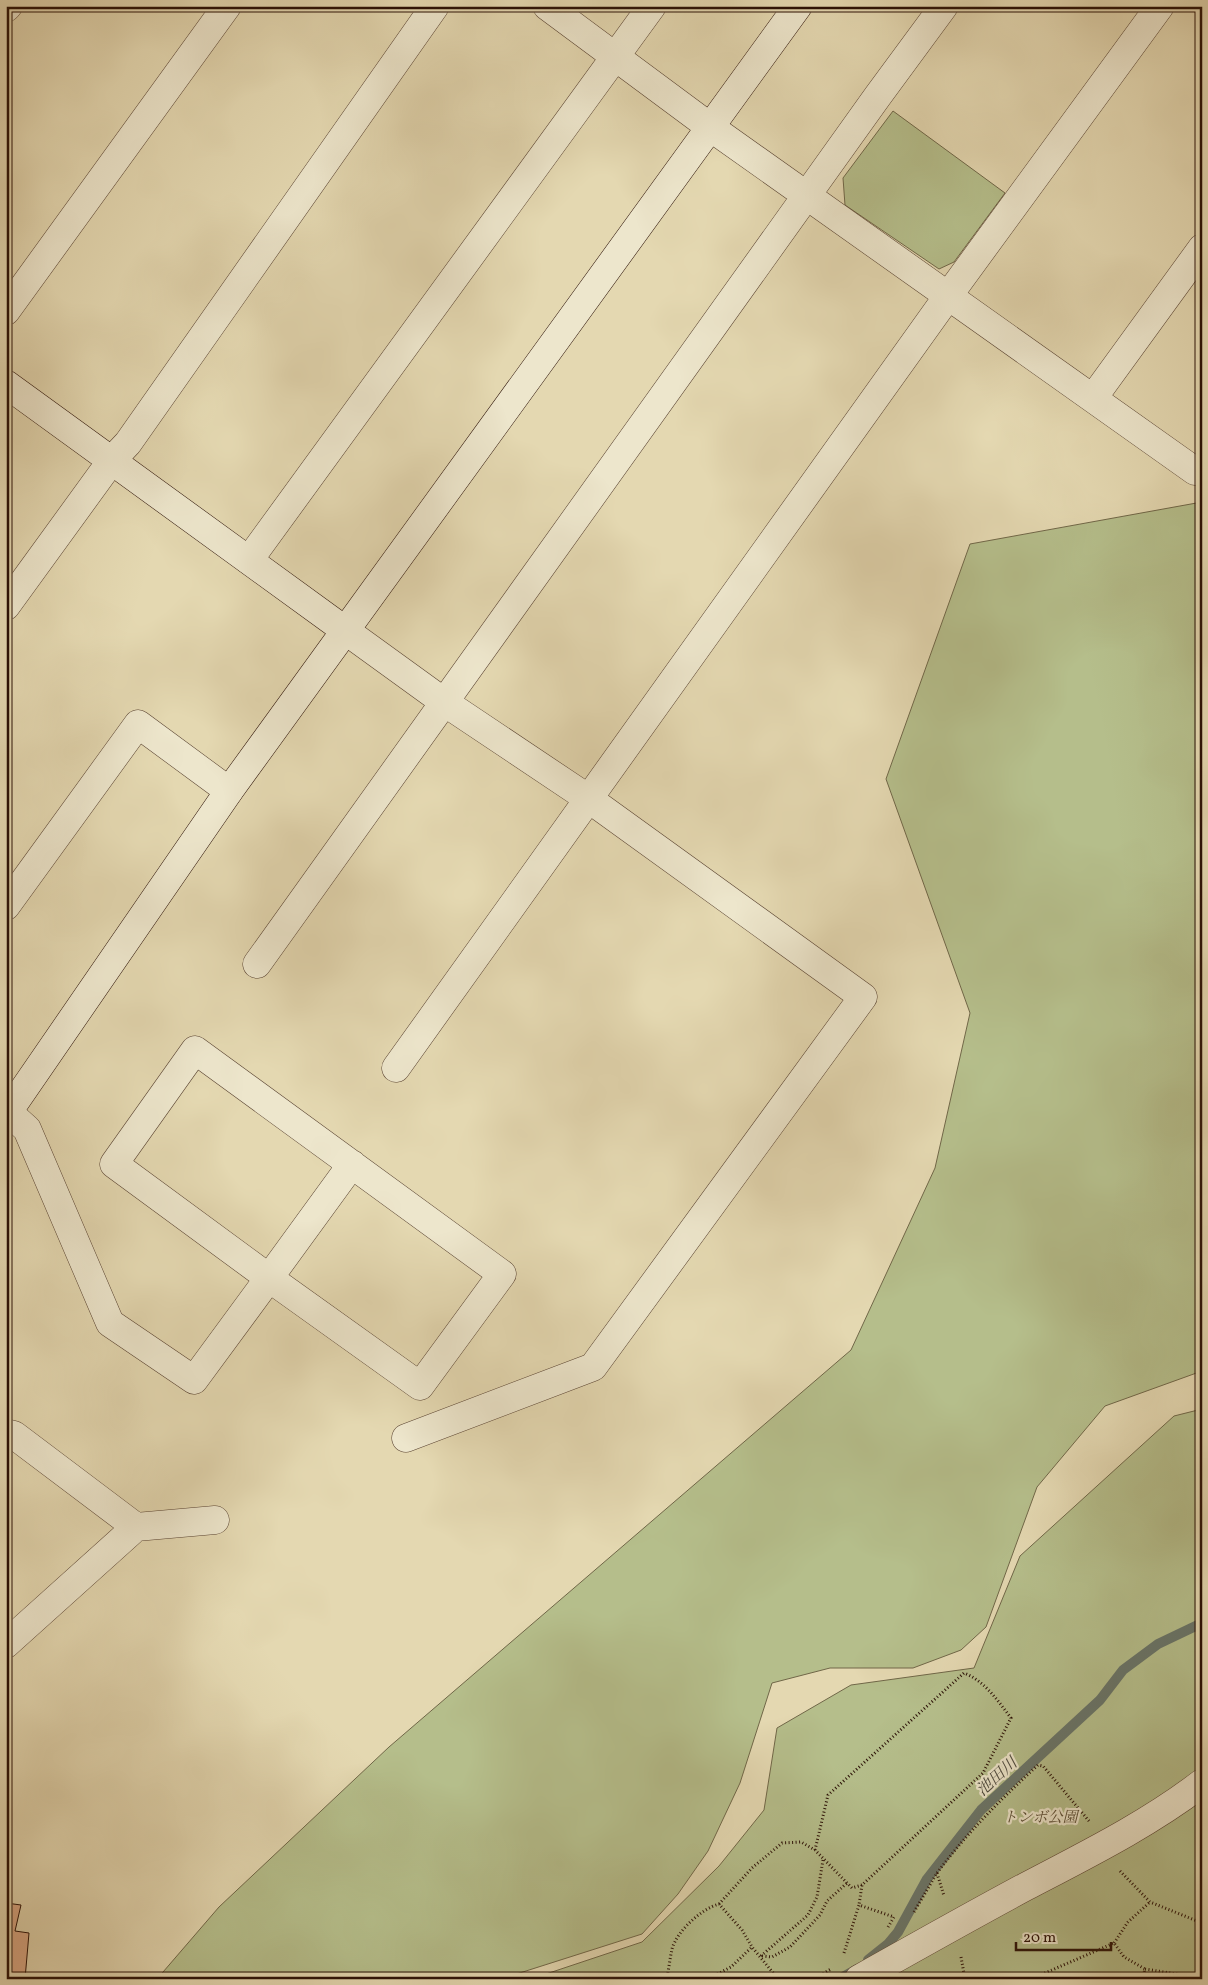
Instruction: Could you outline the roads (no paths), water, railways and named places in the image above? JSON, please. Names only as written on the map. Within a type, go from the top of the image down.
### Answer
[{"type":"street","points":[[6,311],[227,6]]},
{"type":"street","points":[[6,606],[112,460],[128,443],[435,6]]},
{"type":"street","points":[[547,6],[710,127],[1195,471],[1202,469]]},
{"type":"street","points":[[249,560],[652,6]]},
{"type":"street","points":[[352,1164],[194,1380],[110,1323],[27,1129],[7,1113],[229,791],[798,6]]},
{"type":"street","points":[[257,964],[944,6]]},
{"type":"street","points":[[396,1068],[948,296],[1160,6]]},
{"type":"street","points":[[1093,398],[1202,248]]},
{"type":"street","points":[[6,384],[444,702],[589,799],[863,997],[593,1367],[406,1438]]},
{"type":"street","points":[[6,906],[138,724],[229,791]]},
{"type":"street","points":[[195,1050],[352,1164],[502,1274],[420,1386],[114,1164],[195,1050]]},
{"type":"street","points":[[6,1433],[14,1435],[136,1527]]},
{"type":"street","points":[[6,1644],[136,1527],[215,1520]]},
{"type":"street","points":[[859,1979],[953,1926],[1108,1844],[1177,1802],[1202,1783]]},
{"type":"waterway","name":"池田川","points":[[868,1960],[888,1944],[898,1932],[927,1879],[981,1810],[1100,1700],[1123,1670],[1158,1644],[1202,1623]]},
{"type":"waterway","name":"池田川","points":[[839,1979],[857,1969]]},
{"type":"park label","name":"トンボ公園","points":[[1040,1817]]}]
